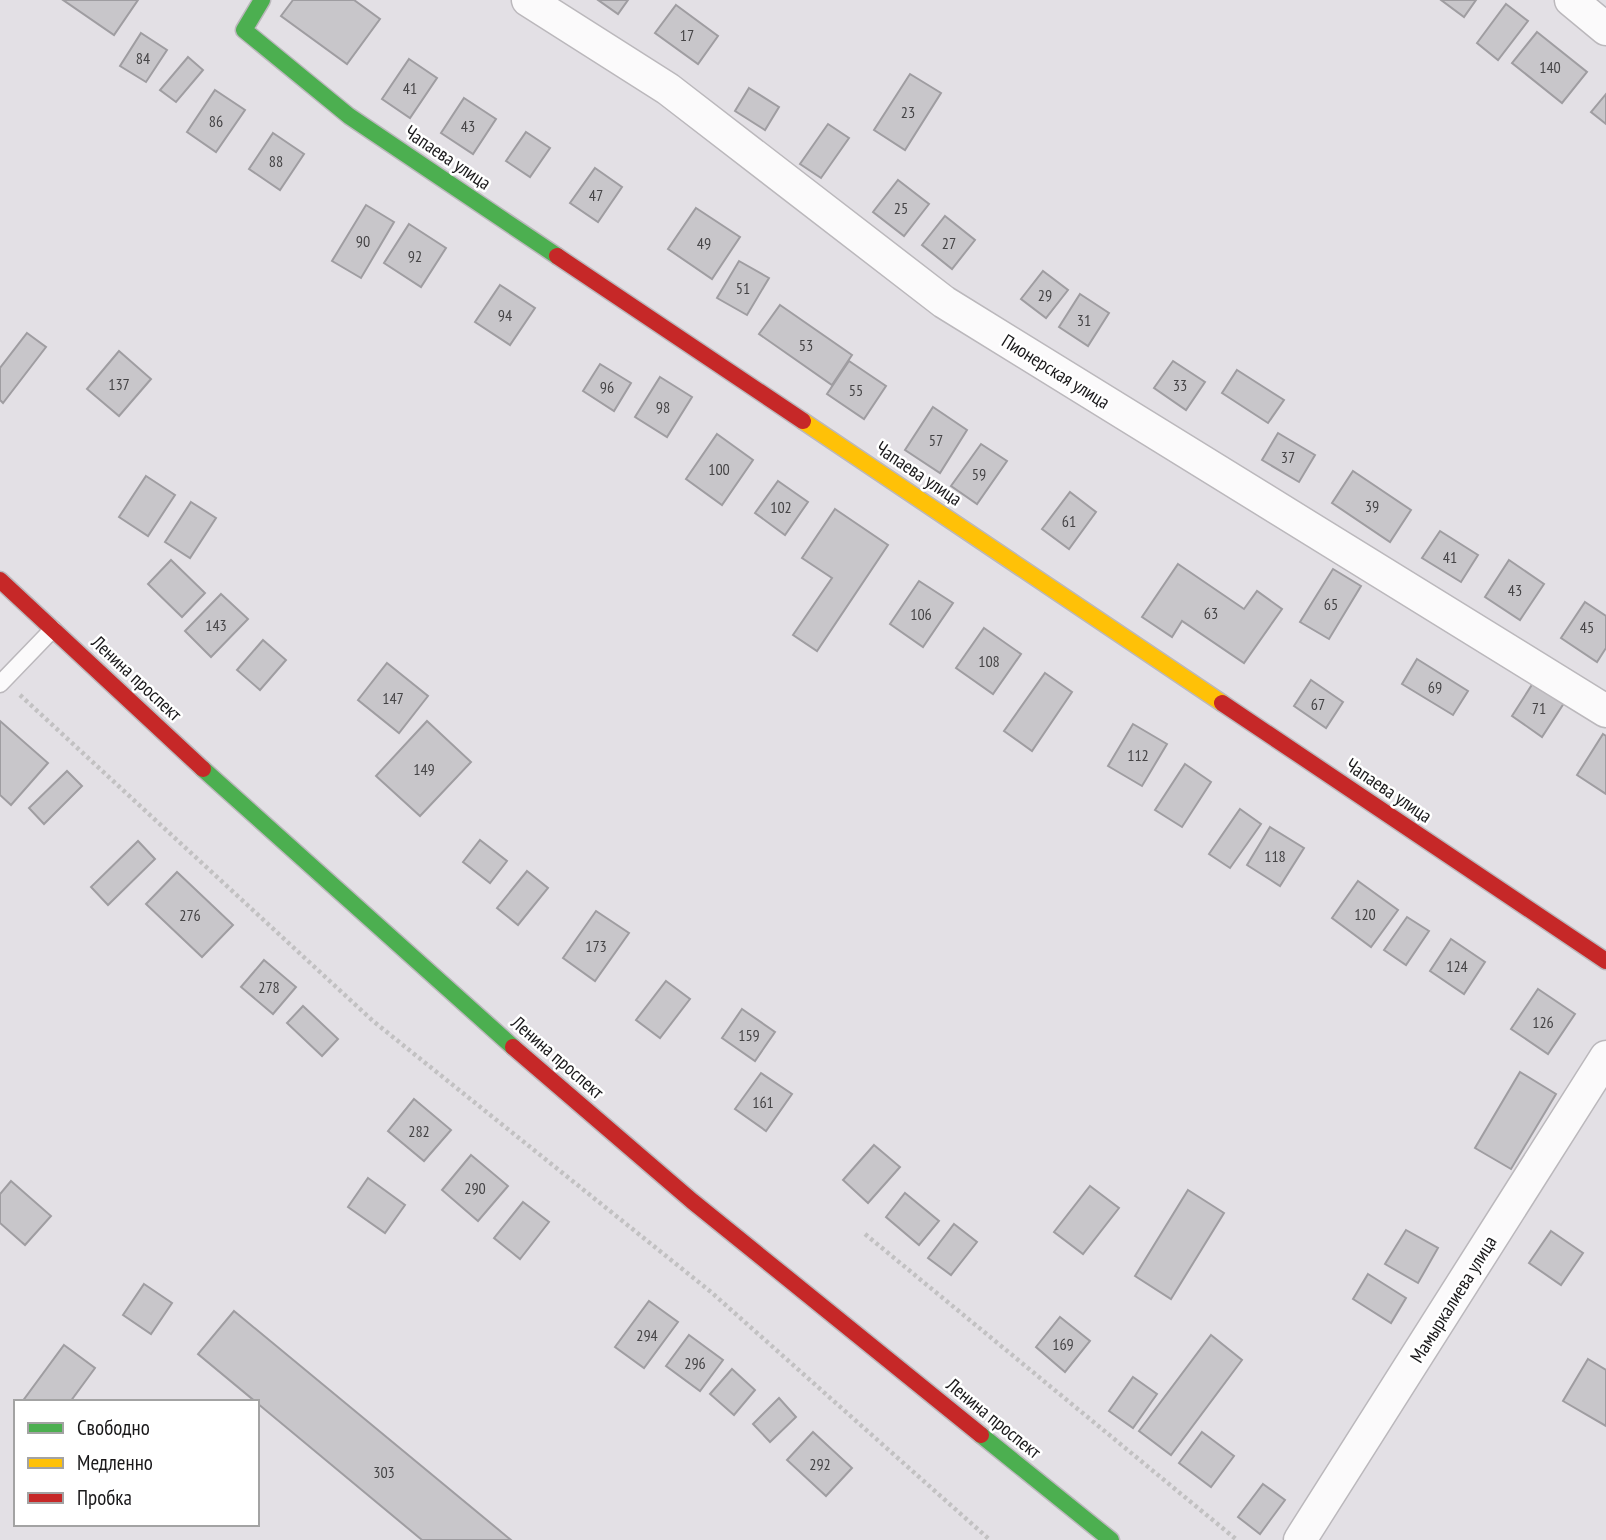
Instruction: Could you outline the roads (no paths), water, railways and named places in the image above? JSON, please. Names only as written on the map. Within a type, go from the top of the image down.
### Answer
[{"type":"street","name":"Чапаева улица","points":[[262,0],[244,30],[349,116],[1606,961]]},
{"type":"street","name":"Пионерская улица","points":[[528,0],[667,89],[944,302],[1606,711]]},
{"type":"street","points":[[1571,0],[1606,29]]},
{"type":"street","name":"Ленина проспект","points":[[0,580],[316,872],[545,1075],[706,1212],[1111,1540]]},
{"type":"street","name":"Мамыркалиева улица","points":[[1300,1540],[1606,1057]]},
{"type":"lane","points":[[2,682],[53,629]]}]
